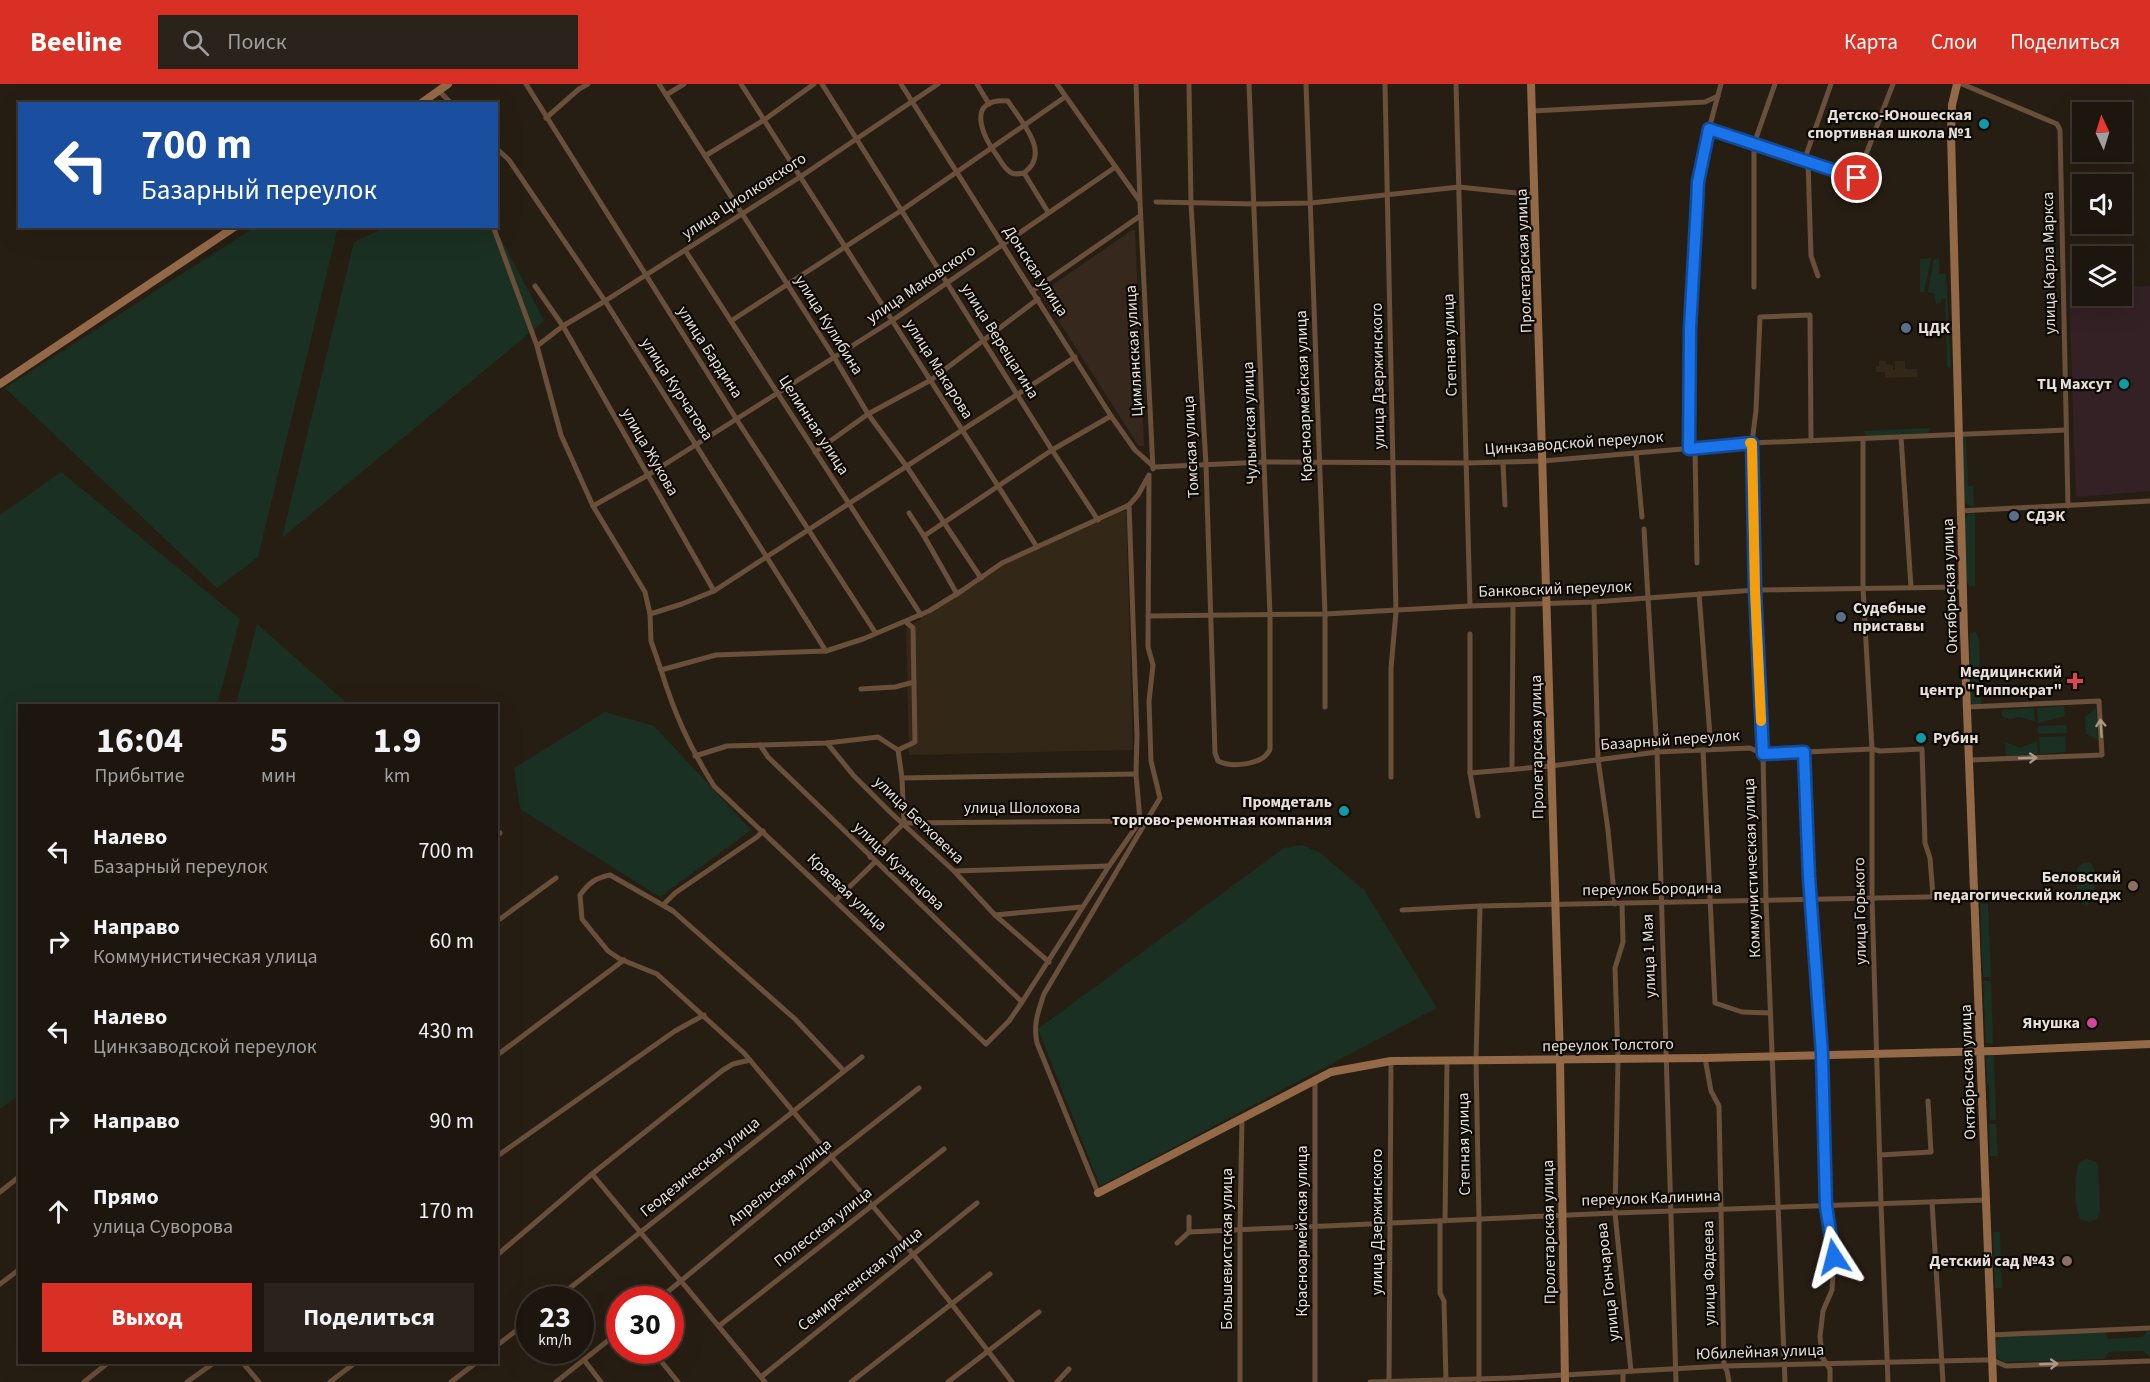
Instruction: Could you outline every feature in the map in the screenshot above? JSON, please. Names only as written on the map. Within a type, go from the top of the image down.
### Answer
[{"type":"street","points":[[423,102],[448,84]]},
{"type":"street","name":"улица Бардина","points":[[526,84],[737,420],[875,632]]},
{"type":"street","points":[[546,118],[588,84]]},
{"type":"street","name":"улица Кулибина","points":[[659,84],[868,414],[907,467],[981,578]]},
{"type":"street","points":[[666,95],[684,84]]},
{"type":"street","name":"улица Макарова","points":[[741,84],[1036,547]]},
{"type":"street","points":[[705,156],[764,120],[814,84]]},
{"type":"street","name":"улица Верещагина","points":[[822,84],[1098,520]]},
{"type":"street","name":"Донская улица","points":[[901,84],[1111,416],[1135,450],[1154,467]]},
{"type":"street","name":"улица Циолковского","points":[[537,346],[562,326],[800,177],[938,84]]},
{"type":"street","points":[[977,84],[989,104]]},
{"type":"street","points":[[1057,84],[1114,168],[1140,201]]},
{"type":"street","name":"Цимлянская улица","points":[[1136,84],[1140,216],[1154,467]]},
{"type":"street","name":"Томская улица","points":[[1189,84],[1191,203],[1206,465],[1215,753],[1218,761],[1225,764],[1263,759]]},
{"type":"street","name":"Чулымская улица","points":[[1249,84],[1270,615],[1270,749],[1268,756],[1263,759]]},
{"type":"street","name":"Красноармейская улица","points":[[1306,84],[1325,614],[1325,707]]},
{"type":"street","name":"улица Дзержинского","points":[[1385,84],[1396,612],[1391,668],[1391,777]]},
{"type":"street","name":"Степная улица","points":[[1456,84],[1470,606]]},
{"type":"street","name":"Пролетарская улица","points":[[1531,84],[1560,1059],[1565,1378]]},
{"type":"street","points":[[1697,563],[1690,328],[1698,182],[1721,84]]},
{"type":"street","points":[[1754,287],[1754,144],[1775,84]]},
{"type":"street","points":[[1818,276],[1811,256],[1806,161],[1831,84]]},
{"type":"street","points":[[1709,129],[1857,178],[1893,84]]},
{"type":"street","name":"Октябрьская улица","points":[[1957,84],[1952,105],[1951,134],[1960,511],[1993,1382]]},
{"type":"street","name":"улица Карла Маркса","points":[[1962,84],[2042,116],[2057,124],[2060,130],[2068,506]]},
{"type":"street","points":[[439,91],[450,102]]},
{"type":"street","points":[[1532,111],[1705,102],[1718,96]]},
{"type":"street","points":[[731,321],[902,210],[1065,97]]},
{"type":"street","points":[[997,100],[1008,101],[1036,146],[1035,161],[1024,173],[1017,175],[1010,172],[983,136],[982,111],[989,104],[997,100]]},
{"type":"street","points":[[1705,102],[1712,116]]},
{"type":"street","name":"улица Курчатова","points":[[498,150],[508,160],[605,301],[826,651]]},
{"type":"street","name":"улица Маковского","points":[[592,506],[648,475],[737,420],[892,320],[1114,168]]},
{"type":"street","points":[[1024,173],[1048,212]]},
{"type":"street","points":[[1156,202],[1311,203],[1459,187],[1535,195]]},
{"type":"street","points":[[1032,291],[1140,216]]},
{"type":"street","points":[[0,384],[233,228]]},
{"type":"street","name":"Краевая улица","points":[[494,228],[537,346],[561,435],[592,506],[645,592],[650,614],[651,641],[675,714],[695,756],[714,786],[986,1044],[1009,1021],[1022,1002]]},
{"type":"street","name":"Целинная улица","points":[[685,250],[921,615]]},
{"type":"street","name":"улица Жукова","points":[[535,286],[562,326],[714,591]]},
{"type":"street","points":[[815,452],[868,414],[931,380],[1038,299]]},
{"type":"street","name":"Коммунистическая улица","points":[[1785,1382],[1755,590],[1752,443],[1756,410],[1760,317],[1810,315],[1811,441]]},
{"type":"street","points":[[650,614],[714,591],[1075,357]]},
{"type":"street","points":[[924,536],[1052,450],[1111,416]]},
{"type":"street","name":"Цинкзаводской переулок","points":[[1154,467],[1265,462],[1543,462],[1752,443],[2066,430]]},
{"type":"street","points":[[1901,437],[1911,587]]},
{"type":"street","name":"улица Горького","points":[[1863,439],[1863,588],[1872,749],[1872,898],[1888,1382]]},
{"type":"street","points":[[1636,453],[1642,517]]},
{"type":"street","points":[[1503,462],[1505,505]]},
{"type":"street","points":[[661,670],[716,655],[826,651],[906,622],[957,594],[1002,563],[1129,504],[1138,495],[1154,467]]},
{"type":"street","points":[[1098,1193],[1037,1043],[1035,1018],[1044,994],[1160,798],[1151,761],[1149,701],[1153,665],[1148,647],[1149,475]]},
{"type":"street","points":[[1960,511],[2150,501]]},
{"type":"street","points":[[1022,1002],[1140,821],[1136,774],[1137,735],[1129,504]]},
{"type":"street","points":[[909,513],[957,594]]},
{"type":"street","name":"улица 1 Мая","points":[[1644,529],[1657,752],[1676,1382]]},
{"type":"street","name":"Банковский переулок","points":[[1148,616],[1396,612],[1470,606],[1547,605],[1648,599],[1755,590],[1963,587]]},
{"type":"street","points":[[1699,594],[1711,749]]},
{"type":"street","points":[[1594,602],[1598,759],[1615,904]]},
{"type":"street","points":[[1512,766],[1513,605]]},
{"type":"street","points":[[898,750],[915,742],[913,628],[906,622]]},
{"type":"street","points":[[1470,634],[1470,772],[1478,816]]},
{"type":"street","points":[[861,689],[895,687],[914,682]]},
{"type":"street","points":[[1968,707],[2099,701],[2102,755],[1970,760]]},
{"type":"street","points":[[695,756],[727,746],[827,743],[878,736],[898,750],[904,823],[870,857]]},
{"type":"street","name":"улица Бетховена","points":[[827,743],[854,776],[954,871],[995,915],[1049,962]]},
{"type":"street","name":"улица Кузнецова","points":[[760,745],[768,757],[875,862],[1022,1002]]},
{"type":"street","name":"Базарный переулок","points":[[1470,772],[1512,766],[1551,766],[1657,752],[1711,749],[1750,748],[1763,754],[1922,749],[1924,843],[1930,858],[1933,896]]},
{"type":"street","points":[[1703,750],[1715,1003],[1742,1012],[1770,1013]]},
{"type":"street","points":[[1804,752],[1822,1054],[1826,1206],[1834,1257],[1832,1290],[1823,1311],[1820,1336],[1822,1357],[1830,1369],[1830,1382]]},
{"type":"street","points":[[902,778],[1136,774]]},
{"type":"street","name":"улица Шолохова","points":[[904,823],[1140,821]]},
{"type":"street","points":[[663,905],[675,893],[763,831]]},
{"type":"street","points":[[836,900],[875,862]]},
{"type":"street","points":[[954,871],[1109,866]]},
{"type":"street","points":[[844,1071],[795,1019],[673,911],[610,875],[590,882],[580,895],[582,919],[608,951],[657,974],[750,1060],[913,1254],[1012,1382]]},
{"type":"street","points":[[498,921],[556,878]]},
{"type":"street","name":"переулок Бородина","points":[[1401,910],[1480,906],[1975,896]]},
{"type":"street","name":"улица Гончарова","points":[[1622,904],[1623,942],[1615,968],[1618,1059],[1615,1213],[1631,1371]]},
{"type":"street","name":"Степная улица","points":[[1479,1381],[1476,1060],[1480,906]]},
{"type":"street","points":[[995,915],[1082,908]]},
{"type":"street","points":[[498,1054],[624,960]]},
{"type":"street","points":[[498,1156],[675,1030],[704,1016]]},
{"type":"street","name":"переулок Толстого","points":[[1098,1193],[1331,1072],[1391,1061],[1705,1058],[2150,1044]]},
{"type":"street","name":"Геодезическая улица","points":[[573,1286],[862,1057]]},
{"type":"street","name":"улица Фадеева","points":[[1705,1058],[1711,1091],[1719,1106],[1724,1366],[1729,1382]]},
{"type":"street","points":[[498,1254],[592,1174],[723,1070],[750,1060]]},
{"type":"street","points":[[1446,1380],[1444,1301],[1440,1293],[1447,1060]]},
{"type":"street","name":"улица Дзержинского","points":[[1389,1382],[1391,1061]]},
{"type":"street","name":"Красноармейская улица","points":[[1315,1080],[1315,1382]]},
{"type":"street","name":"Апрельская улица","points":[[675,1286],[831,1157],[919,1088]]},
{"type":"street","points":[[1880,1155],[1931,1152],[1928,1101]]},
{"type":"street","name":"Большевистская улица","points":[[1240,1382],[1242,1117]]},
{"type":"street","name":"Полесская улица","points":[[719,1326],[944,1149]]},
{"type":"street","points":[[592,1174],[765,1382]]},
{"type":"street","points":[[0,1192],[18,1178]]},
{"type":"street","name":"переулок Калинина","points":[[1190,1232],[1562,1215],[1986,1200]]},
{"type":"street","points":[[1932,1202],[1943,1382]]},
{"type":"street","name":"Семиреченская улица","points":[[761,1377],[977,1203]]},
{"type":"street","points":[[1177,1243],[1190,1232],[1189,1217]]},
{"type":"street","points":[[0,1284],[18,1270]]},
{"type":"street","points":[[851,1382],[990,1274]]},
{"type":"street","points":[[948,1382],[1039,1312]]},
{"type":"street","points":[[1991,1335],[2150,1328]]},
{"type":"street","points":[[498,1344],[516,1331]]},
{"type":"street","points":[[594,1352],[606,1342]]},
{"type":"street","name":"Юбилейная улица","points":[[1370,1382],[1565,1378],[1631,1371],[1826,1363],[1992,1360],[2006,1366],[2150,1361]]},
{"type":"street","points":[[84,1382],[106,1364]]},
{"type":"street","points":[[188,1382],[212,1364]]},
{"type":"street","points":[[244,1364],[259,1382]]},
{"type":"street","points":[[330,1382],[353,1364]]},
{"type":"street","points":[[451,1382],[474,1364]]},
{"type":"street","points":[[556,1382],[579,1364]]},
{"type":"street","points":[[587,1364],[601,1382]]},
{"type":"street","points":[[663,1364],[678,1382]]},
{"type":"street","points":[[1057,1382],[1069,1369]]},
{"type":"street","points":[[1623,1372],[1623,1382]]},
{"type":"shaded area","points":[[1132,230],[1135,231],[1144,446],[1138,445],[1041,293]]},
{"type":"shaded area","points":[[2150,286],[2150,491],[2076,497],[2069,288],[2072,288],[2072,306],[2132,306],[2132,287]]},
{"type":"shaded area","points":[[1879,361],[1886,361],[1886,365],[1893,365],[1893,370],[1895,361],[1905,361],[1905,369],[1917,369],[1918,377],[1885,378],[1885,372],[1876,372]]},
{"type":"shaded area","points":[[1126,510],[1133,750],[909,755],[906,628],[975,585],[1002,564]]},
{"type":"green space","points":[[253,228],[338,228],[258,557],[217,588],[5,388]]},
{"type":"green space","points":[[384,228],[496,228],[544,321],[282,538],[354,242]]},
{"type":"green space","points":[[1931,258],[1924,292],[1920,292],[1920,259]]},
{"type":"green space","points":[[1939,258],[1939,274],[1946,274],[1951,368],[1947,367],[1945,298],[1941,299],[1941,303],[1936,304],[1934,293],[1928,292],[1934,259]]},
{"type":"green space","points":[[1930,428],[1928,433],[1867,436],[1864,431]]},
{"type":"green space","points":[[1962,435],[1966,435],[1968,486],[1973,486],[1974,507],[1964,502]]},
{"type":"green space","points":[[61,472],[240,619],[217,704],[18,704],[18,1096],[0,1109],[0,515]]},
{"type":"green space","points":[[1975,513],[1975,586],[1970,586],[1966,581],[1965,518]]},
{"type":"green space","points":[[257,624],[348,704],[236,704]]},
{"type":"green space","points":[[1976,632],[1979,640],[1981,705],[1971,702],[1970,633]]},
{"type":"green space","points":[[2064,706],[2065,716],[2038,723],[2037,708]]},
{"type":"green space","points":[[2034,708],[2035,721],[2002,716],[2002,710]]},
{"type":"green space","points":[[2096,708],[2098,740],[2086,734],[2085,717]]},
{"type":"green space","points":[[605,712],[654,726],[751,830],[660,897],[520,809],[514,768]]},
{"type":"green space","points":[[2066,725],[2067,733],[2038,734],[2038,726]]},
{"type":"green space","points":[[2065,736],[2066,752],[2040,754],[2039,737]]},
{"type":"green space","points":[[2037,741],[2038,754],[2006,756],[2005,742],[2020,748]]},
{"type":"green space","points":[[1302,845],[1319,852],[1364,890],[1437,1008],[1100,1186],[1038,1029],[1284,848]]},
{"type":"green space","points":[[2085,862],[2092,864],[2095,871],[2095,899],[2087,905],[2080,902],[2077,896],[2077,868]]},
{"type":"green space","points":[[1980,904],[1988,904],[1991,977],[1983,977]]},
{"type":"green space","points":[[1983,981],[1991,981],[1993,1044],[1986,1043]]},
{"type":"green space","points":[[1989,1055],[1994,1055],[1996,1120],[1990,1120],[1986,1060]]},
{"type":"green space","points":[[1989,1124],[1996,1124],[1998,1156],[1990,1156]]},
{"type":"green space","points":[[2087,1159],[2096,1162],[2098,1166],[2100,1211],[2097,1219],[2089,1222],[2080,1219],[2075,1191],[2079,1163]]},
{"type":"green space","points":[[1993,1232],[2000,1232],[2002,1288],[1995,1288]]},
{"type":"green space","points":[[2147,1331],[2150,1331],[2150,1357],[2143,1351],[2109,1352],[2104,1359],[2004,1362],[1996,1356],[1995,1342],[2002,1336],[2105,1332],[2108,1339],[2143,1337]]},
{"type":"slow traffic","points":[[1750,443],[1752,443],[1761,721]]},
{"type":"place","name":"Детско-Юношеская спортивная школа №1","points":[[1984,124]]},
{"type":"place","name":"ЦДК","points":[[1906,328]]},
{"type":"place","name":"ТЦ Махсут","points":[[2124,384]]},
{"type":"place","name":"СДЭК","points":[[2014,516]]},
{"type":"place","name":"Судебные приставы","points":[[1841,617]]},
{"type":"place","name":"Медицинский центр \"Гиппократ\"","points":[[2075,681]]},
{"type":"place","name":"Рубин","points":[[1921,738]]},
{"type":"place","name":"Промдеталь торгово-ремонтная компания","points":[[1344,811]]},
{"type":"place","name":"Беловский педагогический колледж","points":[[2133,886]]},
{"type":"place","name":"Янушка","points":[[2092,1023]]},
{"type":"place","name":"Детский сад №43","points":[[2067,1261]]},
{"type":"route","points":[[1834,1257],[1826,1206],[1822,1054],[1809,877],[1804,752],[1763,754],[1755,590],[1752,443],[1689,449],[1690,328],[1698,182],[1709,129],[1857,178]]}]
